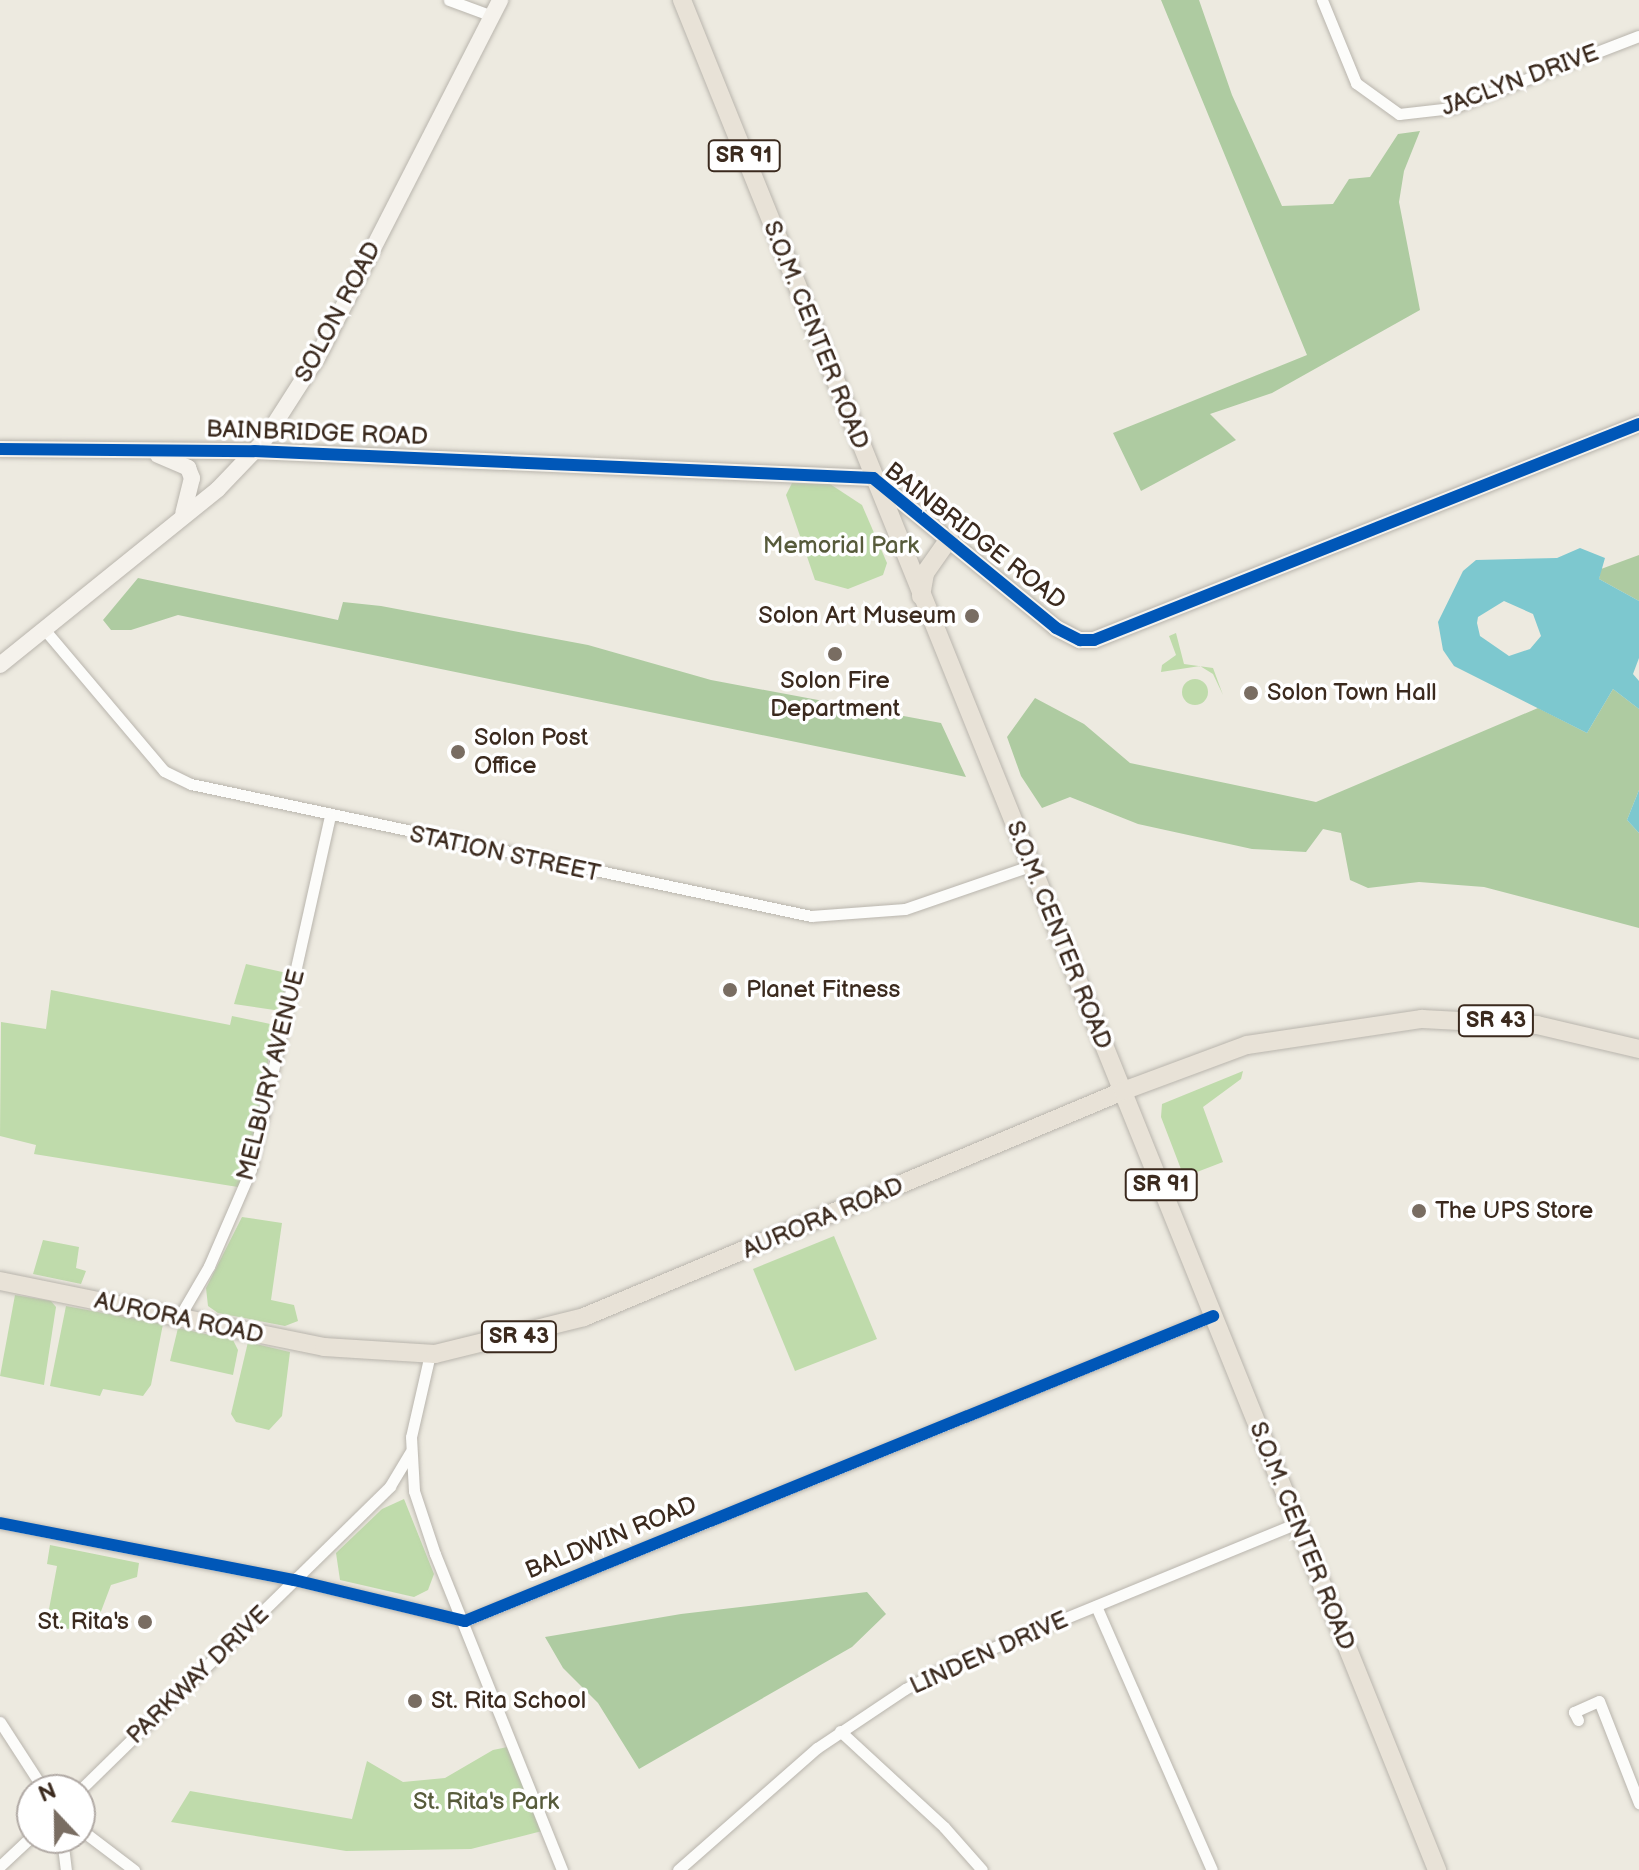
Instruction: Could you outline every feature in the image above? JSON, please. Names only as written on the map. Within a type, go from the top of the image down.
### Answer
[{"type":"main road","name":"S.O.M. CENTER ROAD","points":[[682,0],[1437,1870]]},
{"type":"main road","points":[[921,596],[925,573],[949,539]]},
{"type":"main road","name":"AURORA ROAD","points":[[0,1281],[177,1321],[324,1347],[430,1354],[503,1341],[584,1317],[1123,1091],[1255,1043],[1409,1020],[1528,1024],[1639,1049]]},
{"type":"street","points":[[449,0],[492,16]]},
{"type":"street","name":"SOLON ROAD","points":[[0,665],[180,518],[254,451],[318,356],[500,0]]},
{"type":"street","name":"JACLYN DRIVE","points":[[1322,0],[1356,83],[1399,114],[1452,108],[1639,36]]},
{"type":"street","name":"BAINBRIDGE ROAD","points":[[0,449],[254,451],[873,478],[1056,628],[1080,640],[1094,640],[1639,424]]},
{"type":"street","points":[[139,451],[188,468],[194,482],[180,518]]},
{"type":"street","name":"STATION STREET","points":[[44,629],[164,771],[191,784],[330,817],[811,916],[905,909],[1030,866]]},
{"type":"street","name":"MELBURY AVENUE","points":[[177,1321],[209,1266],[251,1169],[330,817]]},
{"type":"street","name":"BALDWIN ROAD","points":[[465,1621],[1213,1316]]},
{"type":"street","points":[[430,1354],[410,1453],[420,1513],[562,1870]]},
{"type":"street","name":"PARKWAY DRIVE","points":[[96,1774],[390,1486],[410,1453]]},
{"type":"street","points":[[0,1523],[294,1580],[465,1621]]},
{"type":"street","name":"LINDEN DRIVE","points":[[678,1870],[840,1731],[951,1665],[1298,1523]]},
{"type":"street","points":[[1096,1606],[1212,1870]]},
{"type":"street","points":[[1578,1720],[1574,1712],[1600,1705],[1639,1803]]},
{"type":"street","points":[[0,1722],[34,1774]]},
{"type":"street","points":[[840,1731],[944,1827],[982,1870]]},
{"type":"street","points":[[96,1841],[134,1870]]},
{"type":"street","points":[[0,1866],[16,1851]]},
{"type":"green space","points":[[1161,0],[1199,0],[1232,95],[1282,206],[1333,204],[1349,179],[1370,177],[1398,134],[1420,131],[1404,171],[1399,202],[1420,310],[1272,393],[1210,414],[1236,440],[1141,491],[1113,433],[1307,355]]},
{"type":"green space","name":"Memorial Park","points":[[792,483],[830,484],[862,505],[887,563],[883,575],[848,589],[815,580],[786,495]]},
{"type":"green space","points":[[1639,555],[1639,601],[1599,579],[1601,569]]},
{"type":"green space","points":[[138,578],[338,620],[343,602],[381,606],[588,645],[711,680],[941,723],[966,777],[178,615],[131,630],[111,630],[103,620]]},
{"type":"green space","points":[[1176,633],[1184,664],[1199,666],[1161,672],[1162,665],[1176,655],[1169,636]]},
{"type":"green space","points":[[1200,666],[1213,668],[1223,695],[1213,674]]},
{"type":"green space","points":[[1195,679],[1204,683],[1208,692],[1204,701],[1195,705],[1186,701],[1182,692],[1186,683]]},
{"type":"green space","points":[[1613,689],[1639,709],[1639,790],[1627,820],[1639,833],[1639,928],[1484,887],[1419,882],[1368,888],[1350,880],[1341,833],[1323,829],[1306,852],[1252,849],[1138,824],[1070,797],[1042,808],[1021,776],[1007,737],[1035,698],[1084,724],[1130,763],[1316,802],[1538,708],[1587,733]]},
{"type":"green space","points":[[246,964],[287,973],[281,1011],[234,1004]]},
{"type":"green space","points":[[51,990],[230,1025],[232,1016],[275,1025],[244,1188],[34,1154],[36,1145],[0,1136],[1,1022],[46,1029]]},
{"type":"green space","points":[[1243,1071],[1241,1079],[1203,1107],[1223,1162],[1184,1177],[1161,1117],[1162,1104]]},
{"type":"green space","points":[[242,1217],[282,1223],[271,1300],[294,1305],[298,1321],[285,1326],[218,1313],[208,1306],[206,1288]]},
{"type":"green space","points":[[834,1236],[877,1339],[795,1371],[753,1269]]},
{"type":"green space","points":[[43,1240],[79,1247],[76,1268],[86,1271],[81,1284],[33,1274]]},
{"type":"green space","points":[[15,1295],[51,1301],[56,1307],[44,1385],[0,1376]]},
{"type":"green space","points":[[66,1306],[163,1324],[151,1385],[143,1396],[103,1389],[100,1396],[50,1386]]},
{"type":"green space","points":[[178,1328],[233,1340],[238,1350],[233,1375],[170,1361]]},
{"type":"green space","points":[[248,1342],[290,1352],[282,1416],[269,1430],[236,1422],[231,1414]]},
{"type":"green space","points":[[404,1499],[434,1574],[428,1590],[414,1597],[340,1580],[336,1553],[382,1509]]},
{"type":"green space","points":[[50,1545],[139,1563],[137,1577],[111,1585],[100,1614],[68,1629],[47,1620],[57,1566],[47,1564]]},
{"type":"green space","points":[[867,1592],[886,1614],[852,1647],[639,1769],[598,1703],[563,1668],[545,1637],[681,1614]]},
{"type":"green space","name":"St. Rita's Park","points":[[512,1746],[546,1830],[471,1849],[346,1851],[171,1822],[190,1791],[352,1819],[367,1761],[403,1782],[445,1778],[493,1750]]},
{"type":"water","points":[[1580,548],[1605,558],[1599,579],[1639,601],[1639,658],[1633,674],[1639,681],[1639,709],[1613,689],[1587,733],[1454,666],[1443,650],[1438,622],[1463,571],[1476,560],[1557,558]],"holes":[[[1504,601],[1533,614],[1541,636],[1530,649],[1509,656],[1480,636],[1478,617]]]},
{"type":"water","points":[[1639,790],[1639,833],[1627,820]]},
{"type":"cycle path","points":[[0,449],[254,451],[873,478],[1056,628],[1080,640],[1094,640],[1639,424]]},
{"type":"cycle path","points":[[0,1523],[294,1580],[465,1621],[1213,1316]]},
{"type":"place","name":"Solon Art Museum","points":[[972,616]]},
{"type":"place","name":"Solon Fire Department","points":[[835,654]]},
{"type":"place","name":"Solon Town Hall","points":[[1251,693]]},
{"type":"place","name":"Solon Post Office","points":[[458,752]]},
{"type":"place","name":"Planet Fitness","points":[[730,990]]},
{"type":"place","name":"The UPS Store","points":[[1419,1211]]},
{"type":"place","name":"St. Rita's","points":[[145,1622]]},
{"type":"place","name":"St. Rita School","points":[[415,1701]]}]
